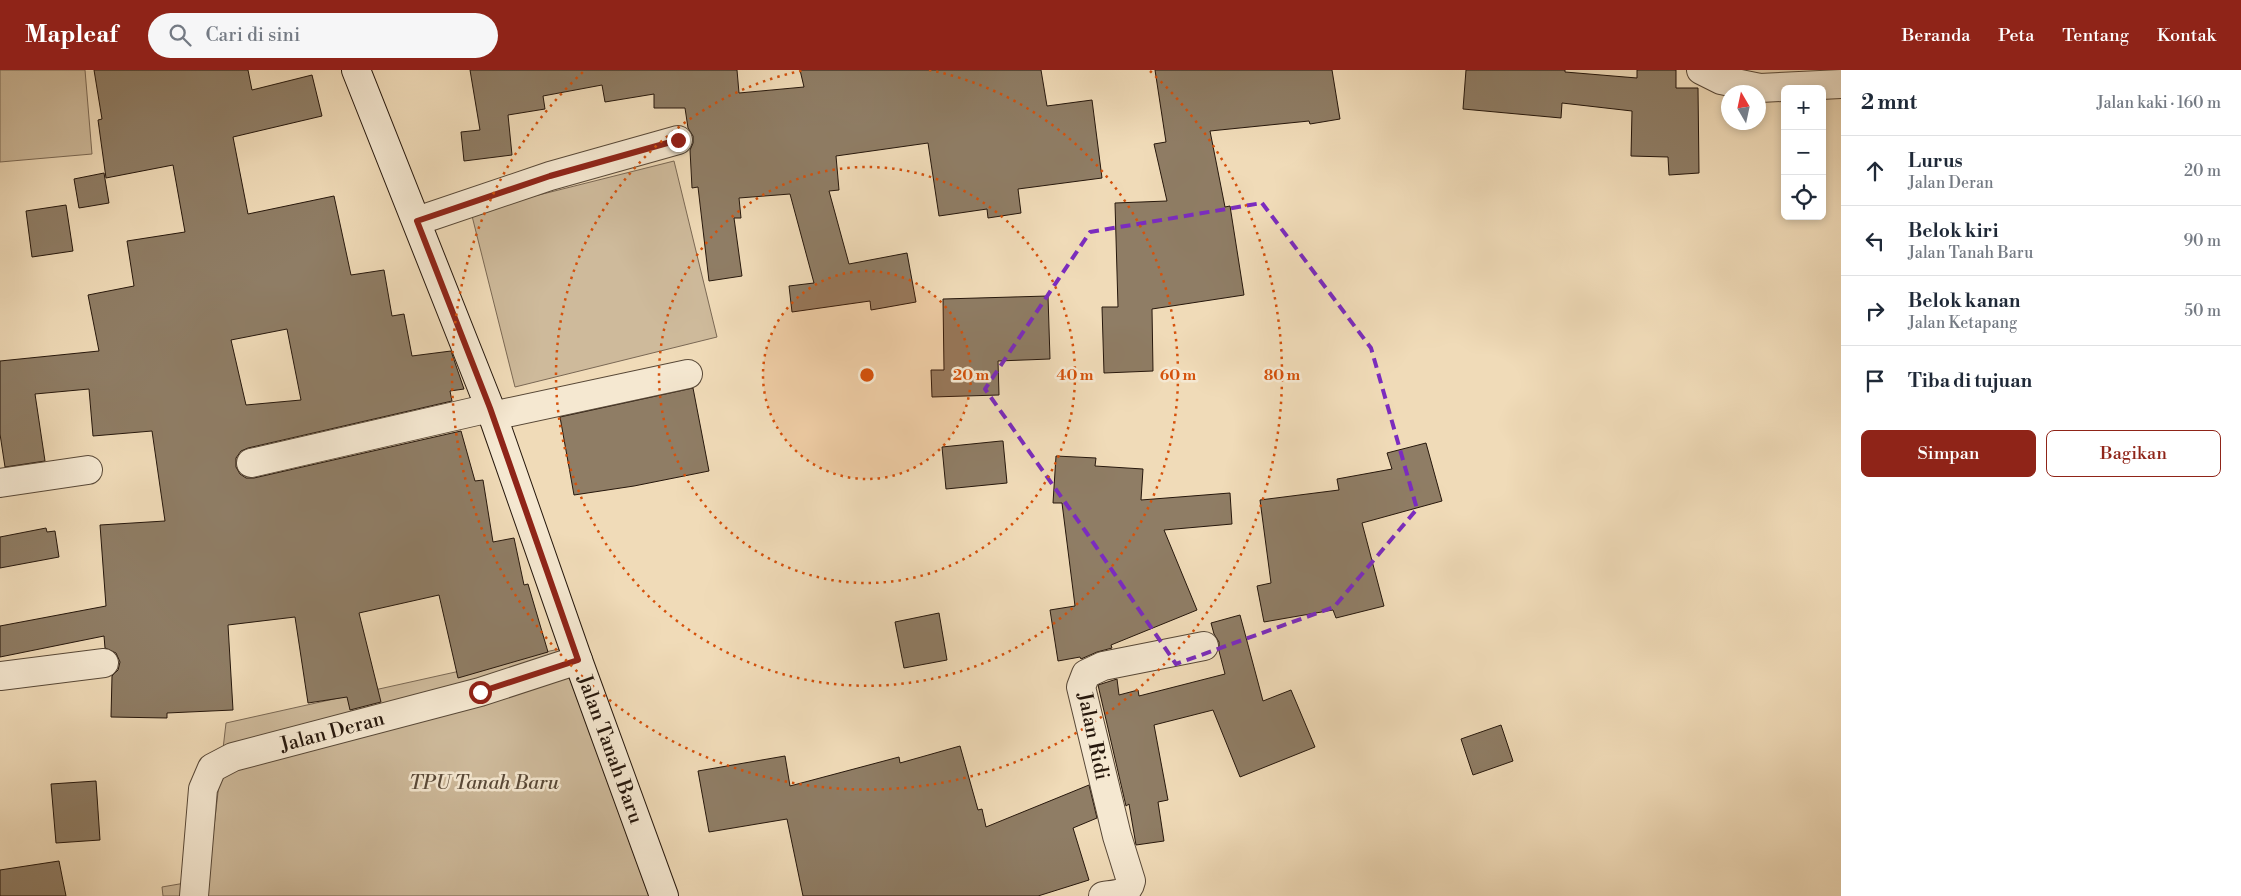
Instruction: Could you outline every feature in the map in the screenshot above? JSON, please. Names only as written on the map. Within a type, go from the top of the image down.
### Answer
[{"type":"street","name":"Jalan Tanah Baru","points":[[356,70],[491,412],[578,660],[664,896]]},
{"type":"street","points":[[1701,70],[1721,80],[1760,88],[1841,84]]},
{"type":"street","points":[[417,221],[510,189],[678,140]]},
{"type":"street","points":[[251,462],[491,412],[688,374]]},
{"type":"street","points":[[0,483],[88,470]]},
{"type":"street","name":"Jalan Ridi","points":[[1103,896],[1125,892],[1130,887],[1131,881],[1117,836],[1081,687],[1086,674],[1102,666],[1204,646]]},
{"type":"street","name":"Jalan Deran","points":[[194,896],[203,789],[212,768],[233,756],[480,692],[578,660]]},
{"type":"street","points":[[0,676],[104,662]]},
{"type":"highlighted area","points":[[1262,203],[1371,348],[1417,509],[1334,607],[1176,664],[985,389],[1090,232]]},
{"type":"green space","points":[[0,70],[85,70],[92,154],[0,162]]},
{"type":"green space","points":[[674,161],[717,337],[515,387],[471,212]]},
{"type":"green space","name":"TPU Tanah Baru","points":[[559,649],[649,896],[163,896],[162,887],[208,879],[226,723]]},
{"type":"building","points":[[94,70],[248,70],[252,90],[312,75],[322,116],[233,137],[248,214],[334,196],[351,275],[384,270],[392,316],[404,314],[412,356],[451,351],[464,389],[450,391],[452,401],[248,448],[241,451],[236,458],[236,467],[240,474],[246,478],[254,478],[461,431],[475,481],[483,480],[493,542],[514,538],[524,585],[528,584],[548,652],[458,678],[439,595],[359,613],[381,702],[350,710],[347,697],[308,703],[295,617],[228,625],[233,710],[167,713],[167,718],[111,717],[112,676],[118,670],[120,662],[116,653],[105,648],[104,636],[0,657],[0,626],[106,606],[100,525],[165,521],[152,431],[93,436],[89,389],[35,394],[45,461],[5,467],[0,434],[0,361],[99,351],[88,295],[134,286],[127,241],[185,232],[173,165],[106,178],[98,120],[102,119]],"holes":[[[287,329],[301,400],[246,405],[231,340]]]},
{"type":"building","points":[[470,70],[737,70],[739,93],[804,87],[800,70],[1041,70],[1047,106],[1092,100],[1102,178],[1018,189],[1021,213],[988,218],[987,209],[939,216],[928,143],[836,156],[839,190],[829,191],[849,264],[907,253],[916,302],[871,310],[870,301],[792,312],[789,286],[814,283],[790,194],[739,198],[741,218],[734,218],[742,276],[709,281],[698,187],[692,188],[690,150],[693,136],[688,128],[685,108],[654,108],[654,94],[605,102],[602,85],[543,96],[545,109],[508,115],[512,155],[464,161],[461,132],[480,130]]},
{"type":"building","points":[[1155,70],[1332,70],[1340,119],[1310,124],[1309,121],[1210,131],[1225,207],[1230,206],[1244,295],[1152,309],[1153,371],[1104,373],[1102,307],[1118,307],[1115,203],[1167,201],[1154,144],[1166,142]]},
{"type":"building","points":[[1466,70],[1565,70],[1565,72],[1637,78],[1637,70],[1676,70],[1676,88],[1698,88],[1699,173],[1669,175],[1668,157],[1631,156],[1632,111],[1562,103],[1561,118],[1463,109]]},
{"type":"building","points":[[104,173],[109,203],[79,208],[74,179]]},
{"type":"building","points":[[66,205],[73,251],[32,257],[26,211]]},
{"type":"building","points":[[1048,296],[1050,359],[998,361],[999,395],[932,397],[931,370],[944,370],[943,299]]},
{"type":"building","points":[[693,388],[709,471],[634,486],[574,495],[560,417]]},
{"type":"building","points":[[1003,441],[1007,483],[946,489],[942,447]]},
{"type":"building","points":[[1426,443],[1442,501],[1362,523],[1384,606],[1336,618],[1333,610],[1264,622],[1257,586],[1271,583],[1260,500],[1339,490],[1337,479],[1392,469],[1387,453]]},
{"type":"building","points":[[1056,456],[1096,458],[1095,466],[1143,469],[1141,500],[1230,493],[1232,524],[1164,530],[1197,610],[1111,645],[1112,648],[1081,659],[1080,657],[1058,661],[1050,610],[1075,606],[1062,503],[1053,503]]},
{"type":"building","points":[[46,528],[47,532],[55,531],[59,557],[0,568],[0,537]]},
{"type":"building","points":[[939,613],[947,660],[904,668],[895,622]]},
{"type":"building","points":[[1240,615],[1263,701],[1291,690],[1315,747],[1240,777],[1213,710],[1154,725],[1168,800],[1158,802],[1164,841],[1136,845],[1129,804],[1126,806],[1098,685],[1117,679],[1119,695],[1138,690],[1139,696],[1225,674],[1219,651],[1219,642],[1214,634],[1211,623]]},
{"type":"building","points":[[1501,725],[1513,761],[1473,775],[1461,739]]},
{"type":"building","points":[[960,746],[978,810],[982,809],[986,827],[1089,785],[1097,818],[1073,828],[1089,880],[1038,896],[803,896],[787,819],[709,832],[698,771],[785,756],[790,786],[899,757],[900,763]]},
{"type":"building","points":[[96,781],[100,840],[56,843],[51,784]]},
{"type":"building","points":[[59,861],[66,896],[0,896],[0,870]]},
{"type":"route","points":[[480,692],[578,660],[490,408],[417,221],[550,176],[678,140]]}]
